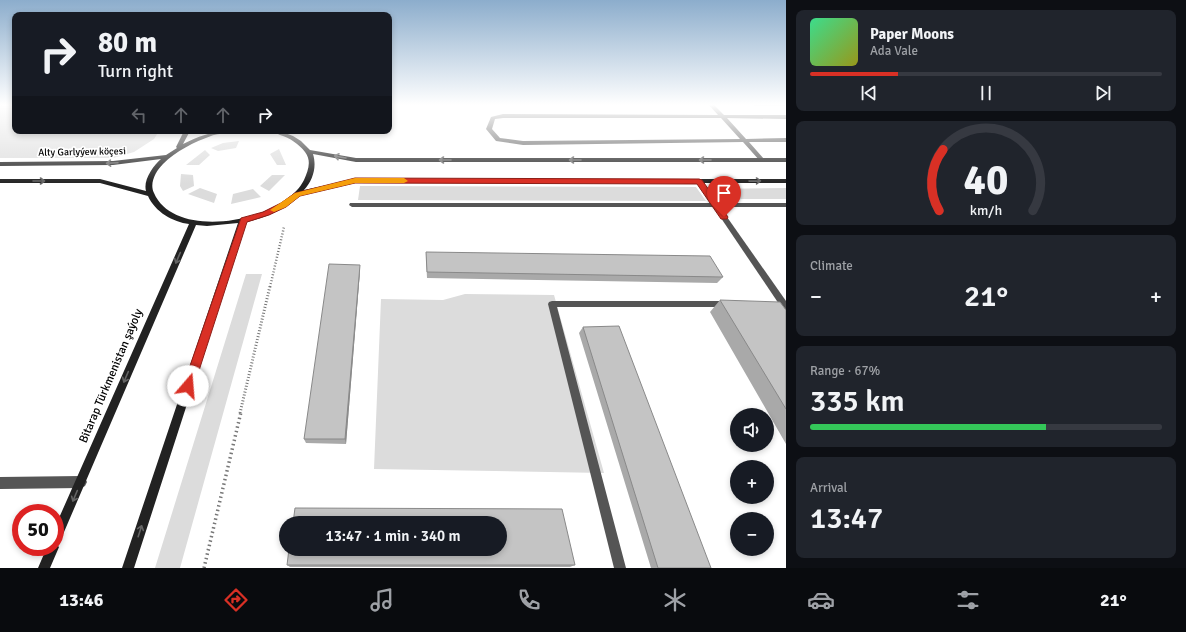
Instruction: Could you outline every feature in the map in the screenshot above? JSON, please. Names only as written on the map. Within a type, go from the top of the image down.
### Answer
[{"type":"street","points":[[491,132],[498,140],[523,142],[786,140]]},
{"type":"street","points":[[736,132],[762,160]]},
{"type":"street","points":[[179,147],[186,134]]},
{"type":"street","points":[[213,134],[198,138],[179,147],[165,157],[155,169],[149,182],[150,194],[158,208],[177,219],[204,224],[235,222],[266,214],[284,205],[298,194],[309,180],[313,165],[309,152],[297,140],[283,134]]},
{"type":"street","points":[[309,152],[356,160],[786,160]]},
{"type":"street","name":"Alty Garlyýew köçesi","points":[[0,164],[113,164],[165,157]]},
{"type":"street","points":[[0,181],[100,181],[150,194]]},
{"type":"street","points":[[298,194],[355,181],[786,181]]},
{"type":"street","points":[[699,182],[782,306]]},
{"type":"street","points":[[352,205],[786,205]]},
{"type":"street","points":[[128,568],[244,220]]},
{"type":"street","name":"Bitarap Türkmenistan şaýoly","points":[[64,521],[194,222]]},
{"type":"street","points":[[620,568],[552,304],[736,304]]},
{"type":"street","points":[[0,483],[81,482]]},
{"type":"street","points":[[44,568],[49,556]]},
{"type":"path","points":[[204,568],[284,227]]},
{"type":"shaded area","points":[[0,132],[12,132],[12,134],[157,134],[154,139],[134,152],[113,158],[0,158]]},
{"type":"shaded area","points":[[239,141],[236,148],[218,151],[211,148],[223,143]]},
{"type":"shaded area","points":[[279,149],[286,165],[277,165],[270,154]]},
{"type":"shaded area","points":[[205,150],[210,155],[199,165],[186,165]]},
{"type":"shaded area","points":[[181,174],[193,175],[194,186],[183,191],[180,186]]},
{"type":"shaded area","points":[[272,175],[285,175],[269,191],[260,186]]},
{"type":"shaded area","points":[[360,186],[696,187],[706,201],[358,200]]},
{"type":"shaded area","points":[[200,188],[217,194],[214,203],[188,194]]},
{"type":"shaded area","points":[[786,188],[786,199],[721,199],[713,189]]},
{"type":"shaded area","points":[[253,189],[261,197],[231,204],[233,194]]},
{"type":"shaded area","points":[[246,274],[262,274],[180,568],[155,568]]},
{"type":"shaded area","points":[[465,294],[554,295],[604,473],[374,469],[381,299],[443,300]]},
{"type":"building","points":[[426,252],[710,256],[723,277],[427,272]]},
{"type":"building","points":[[329,264],[360,265],[345,439],[304,439]]},
{"type":"building","points":[[720,300],[780,302],[786,310],[786,409]]},
{"type":"building","points":[[619,326],[711,568],[658,568],[583,327]]},
{"type":"building","points":[[295,508],[562,509],[575,565],[287,565],[288,556],[507,556],[507,516],[294,516]]},
{"type":"slow traffic","points":[[274,210],[284,205],[298,194],[355,181],[404,181]]},
{"type":"route","points":[[188,386],[244,220],[266,214],[284,205],[298,194],[355,181],[699,182],[724,217]]}]
